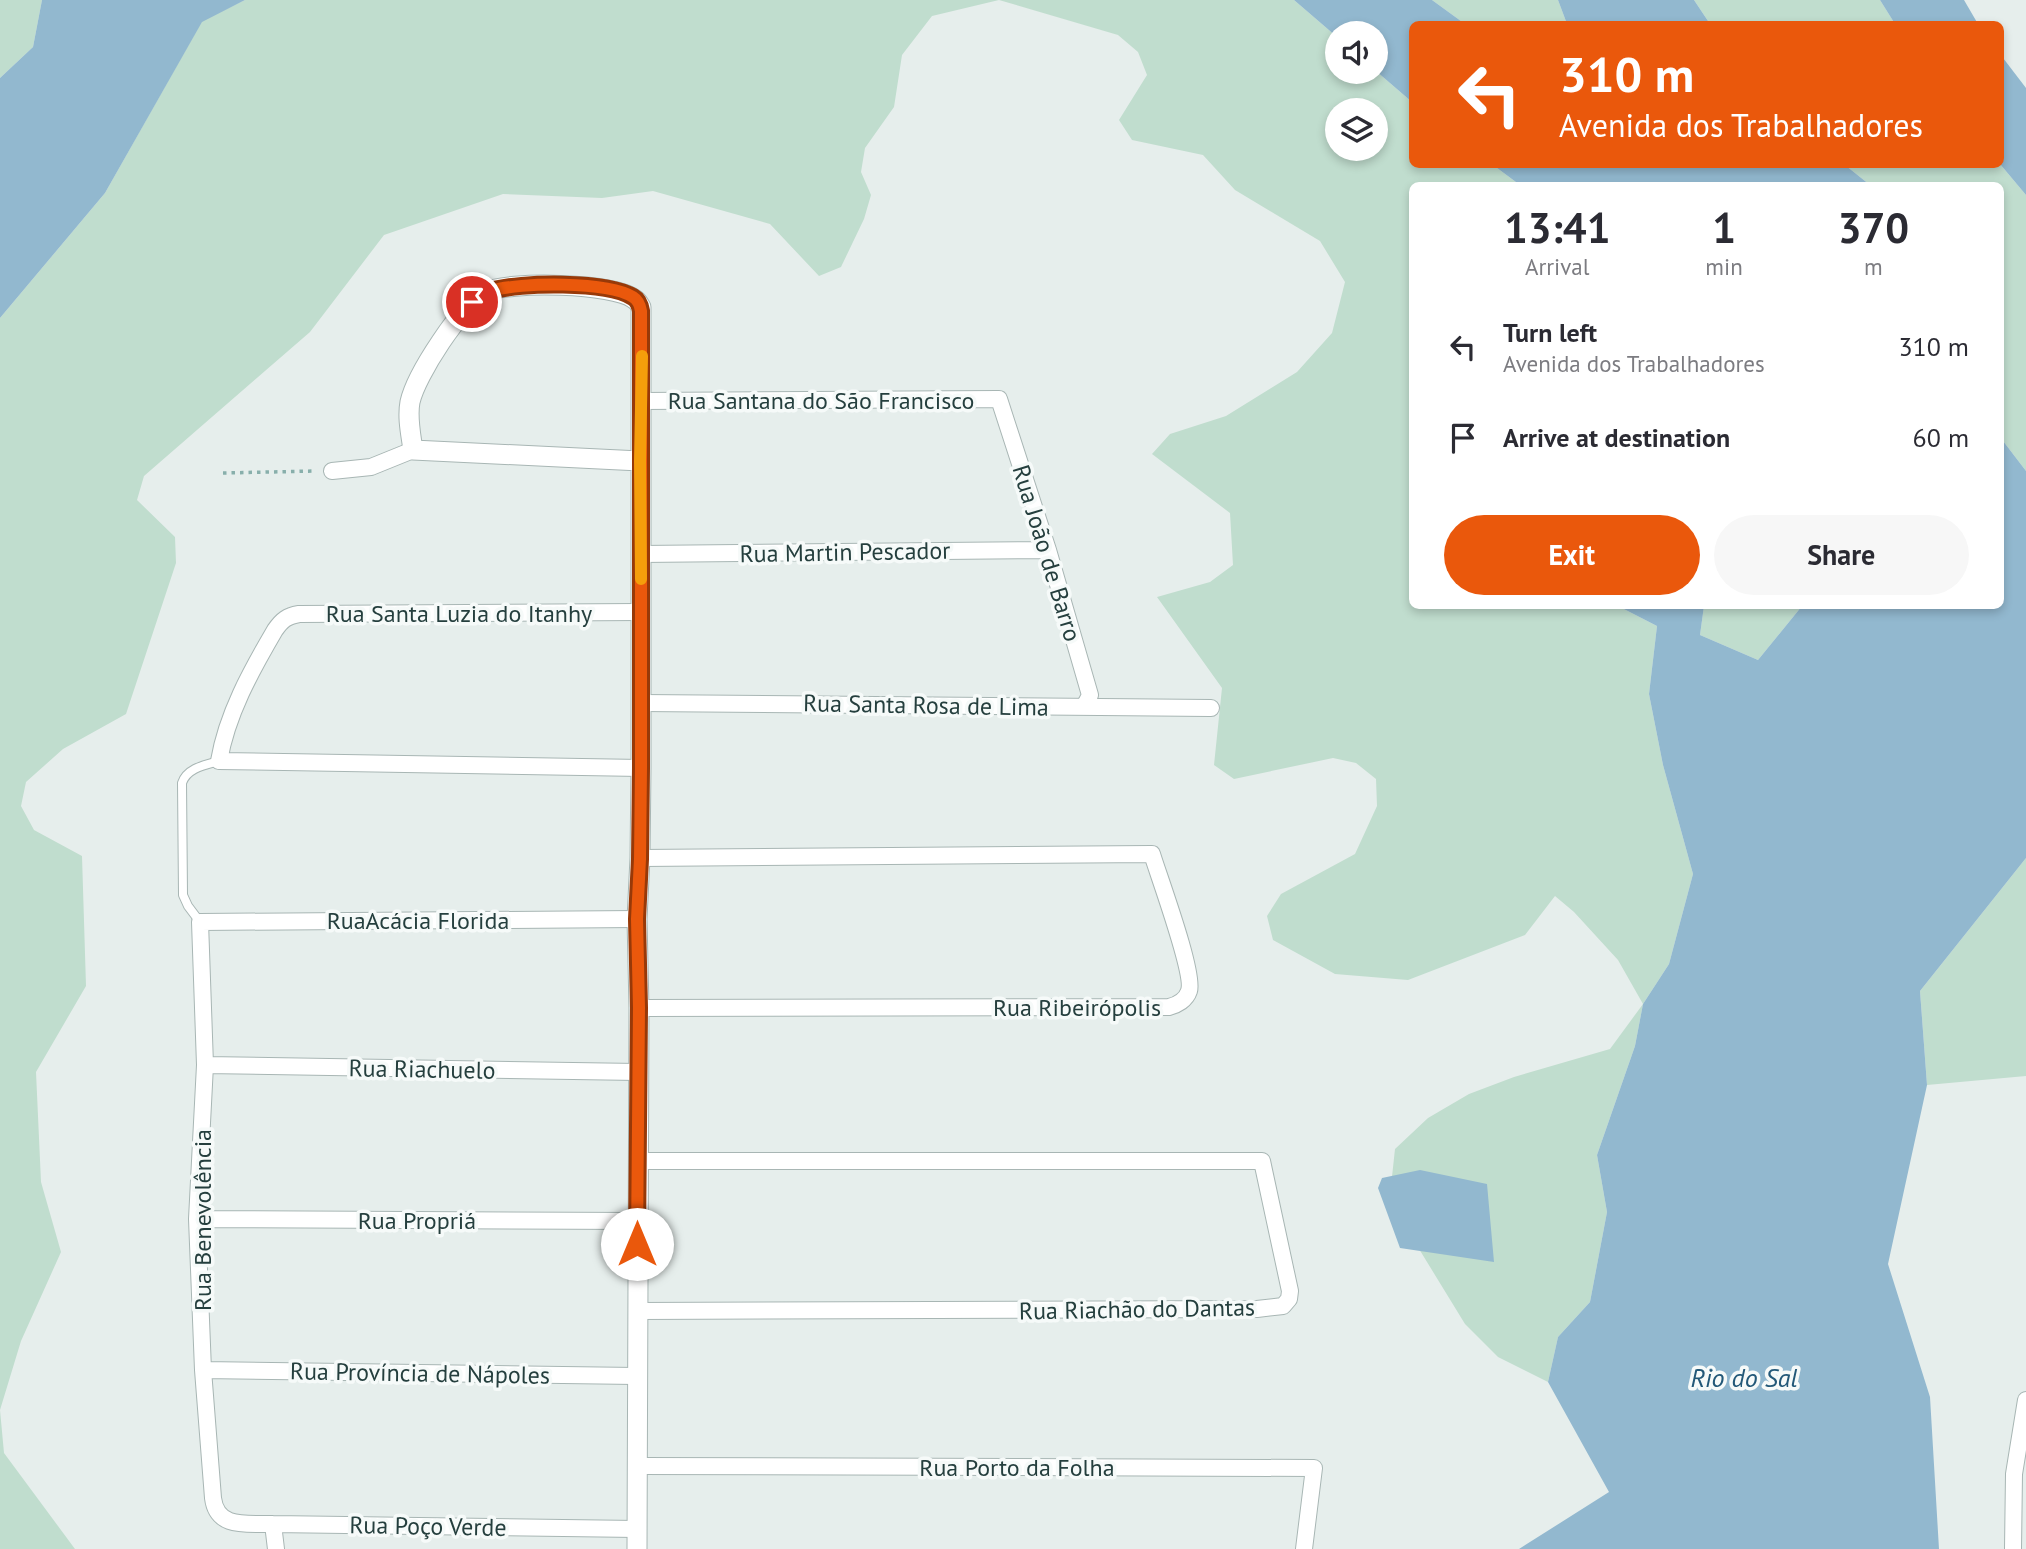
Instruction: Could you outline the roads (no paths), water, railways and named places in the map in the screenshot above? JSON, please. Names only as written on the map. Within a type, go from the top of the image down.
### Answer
[{"type":"street","points":[[413,450],[410,428],[411,401],[427,365],[464,311],[478,297],[494,290],[534,286],[589,286],[635,299],[642,318],[641,768],[637,919],[637,1549]]},
{"type":"street","name":"Rua Santana do São Francisco","points":[[642,401],[999,398]]},
{"type":"street","name":"Rua João de Barro","points":[[999,398],[1048,550],[1090,695],[1084,707]]},
{"type":"street","points":[[332,471],[371,467],[413,450],[640,461]]},
{"type":"street","name":"Rua Martin Pescador","points":[[641,554],[1048,550]]},
{"type":"street","name":"Rua Santa Luzia do Itanhy","points":[[219,761],[225,732],[234,708],[280,623],[289,616],[640,612]]},
{"type":"street","name":"Rua Santa Rosa de Lima","points":[[641,703],[1211,708]]},
{"type":"street","points":[[219,761],[641,768]]},
{"type":"street","name":"Rua Ribeirópolis","points":[[639,1008],[1169,1007],[1184,999],[1190,989],[1185,958],[1152,854],[640,859]]},
{"type":"street","name":"RuaAcácia Florida","points":[[200,922],[637,919]]},
{"type":"street","name":"Rua Benevolência","points":[[200,922],[205,1065],[197,1219],[203,1370],[213,1498],[219,1517]]},
{"type":"street","name":"Rua Riachuelo","points":[[205,1065],[638,1072]]},
{"type":"street","name":"Rua Riachão do Dantas","points":[[638,1161],[1262,1161],[1290,1291],[1289,1299],[1283,1306],[1257,1309],[638,1311]]},
{"type":"street","name":"Rua Propriá","points":[[197,1219],[637,1221]]},
{"type":"street","name":"Rua Província de Nápoles","points":[[203,1370],[636,1376]]},
{"type":"street","points":[[2013,1549],[2014,1474],[2026,1400]]},
{"type":"street","name":"Rua Porto da Folha","points":[[638,1466],[1314,1468],[1304,1549]]},
{"type":"street","name":"Rua Poço Verde","points":[[219,1517],[230,1522],[273,1524],[637,1529]]},
{"type":"street","points":[[273,1524],[276,1549]]},
{"type":"lane","points":[[200,922],[183,895],[182,783],[192,771],[219,761]]},
{"type":"water","points":[[42,0],[245,0],[202,22],[105,193],[0,318],[0,78],[33,47]]},
{"type":"water","points":[[1294,0],[1432,0],[1461,21],[1409,21],[1409,99],[1388,81],[1388,21],[1325,21],[1325,27]]},
{"type":"water","points":[[1558,0],[1694,0],[1708,21],[1566,21]]},
{"type":"water","points":[[1880,0],[1964,0],[1976,21],[1893,21]]},
{"type":"water","points":[[2004,59],[2026,88],[2026,195],[2003,168]]},
{"type":"water","points":[[1497,168],[1849,168],[1866,182],[1516,182]]},
{"type":"water","name":"Rio do Sal","points":[[2004,442],[2026,471],[2026,858],[1920,991],[1927,1085],[1888,1264],[1930,1397],[1939,1549],[1519,1549],[1609,1492],[1548,1382],[1558,1337],[1590,1302],[1607,1212],[1597,1155],[1635,1046],[1643,1004],[1669,964],[1693,874],[1663,765],[1649,694],[1657,626],[1624,609],[1704,609],[1700,635],[1758,660],[1800,609],[2004,609]]},
{"type":"water","points":[[1420,1170],[1487,1184],[1494,1262],[1400,1248],[1378,1188],[1382,1178]]}]
